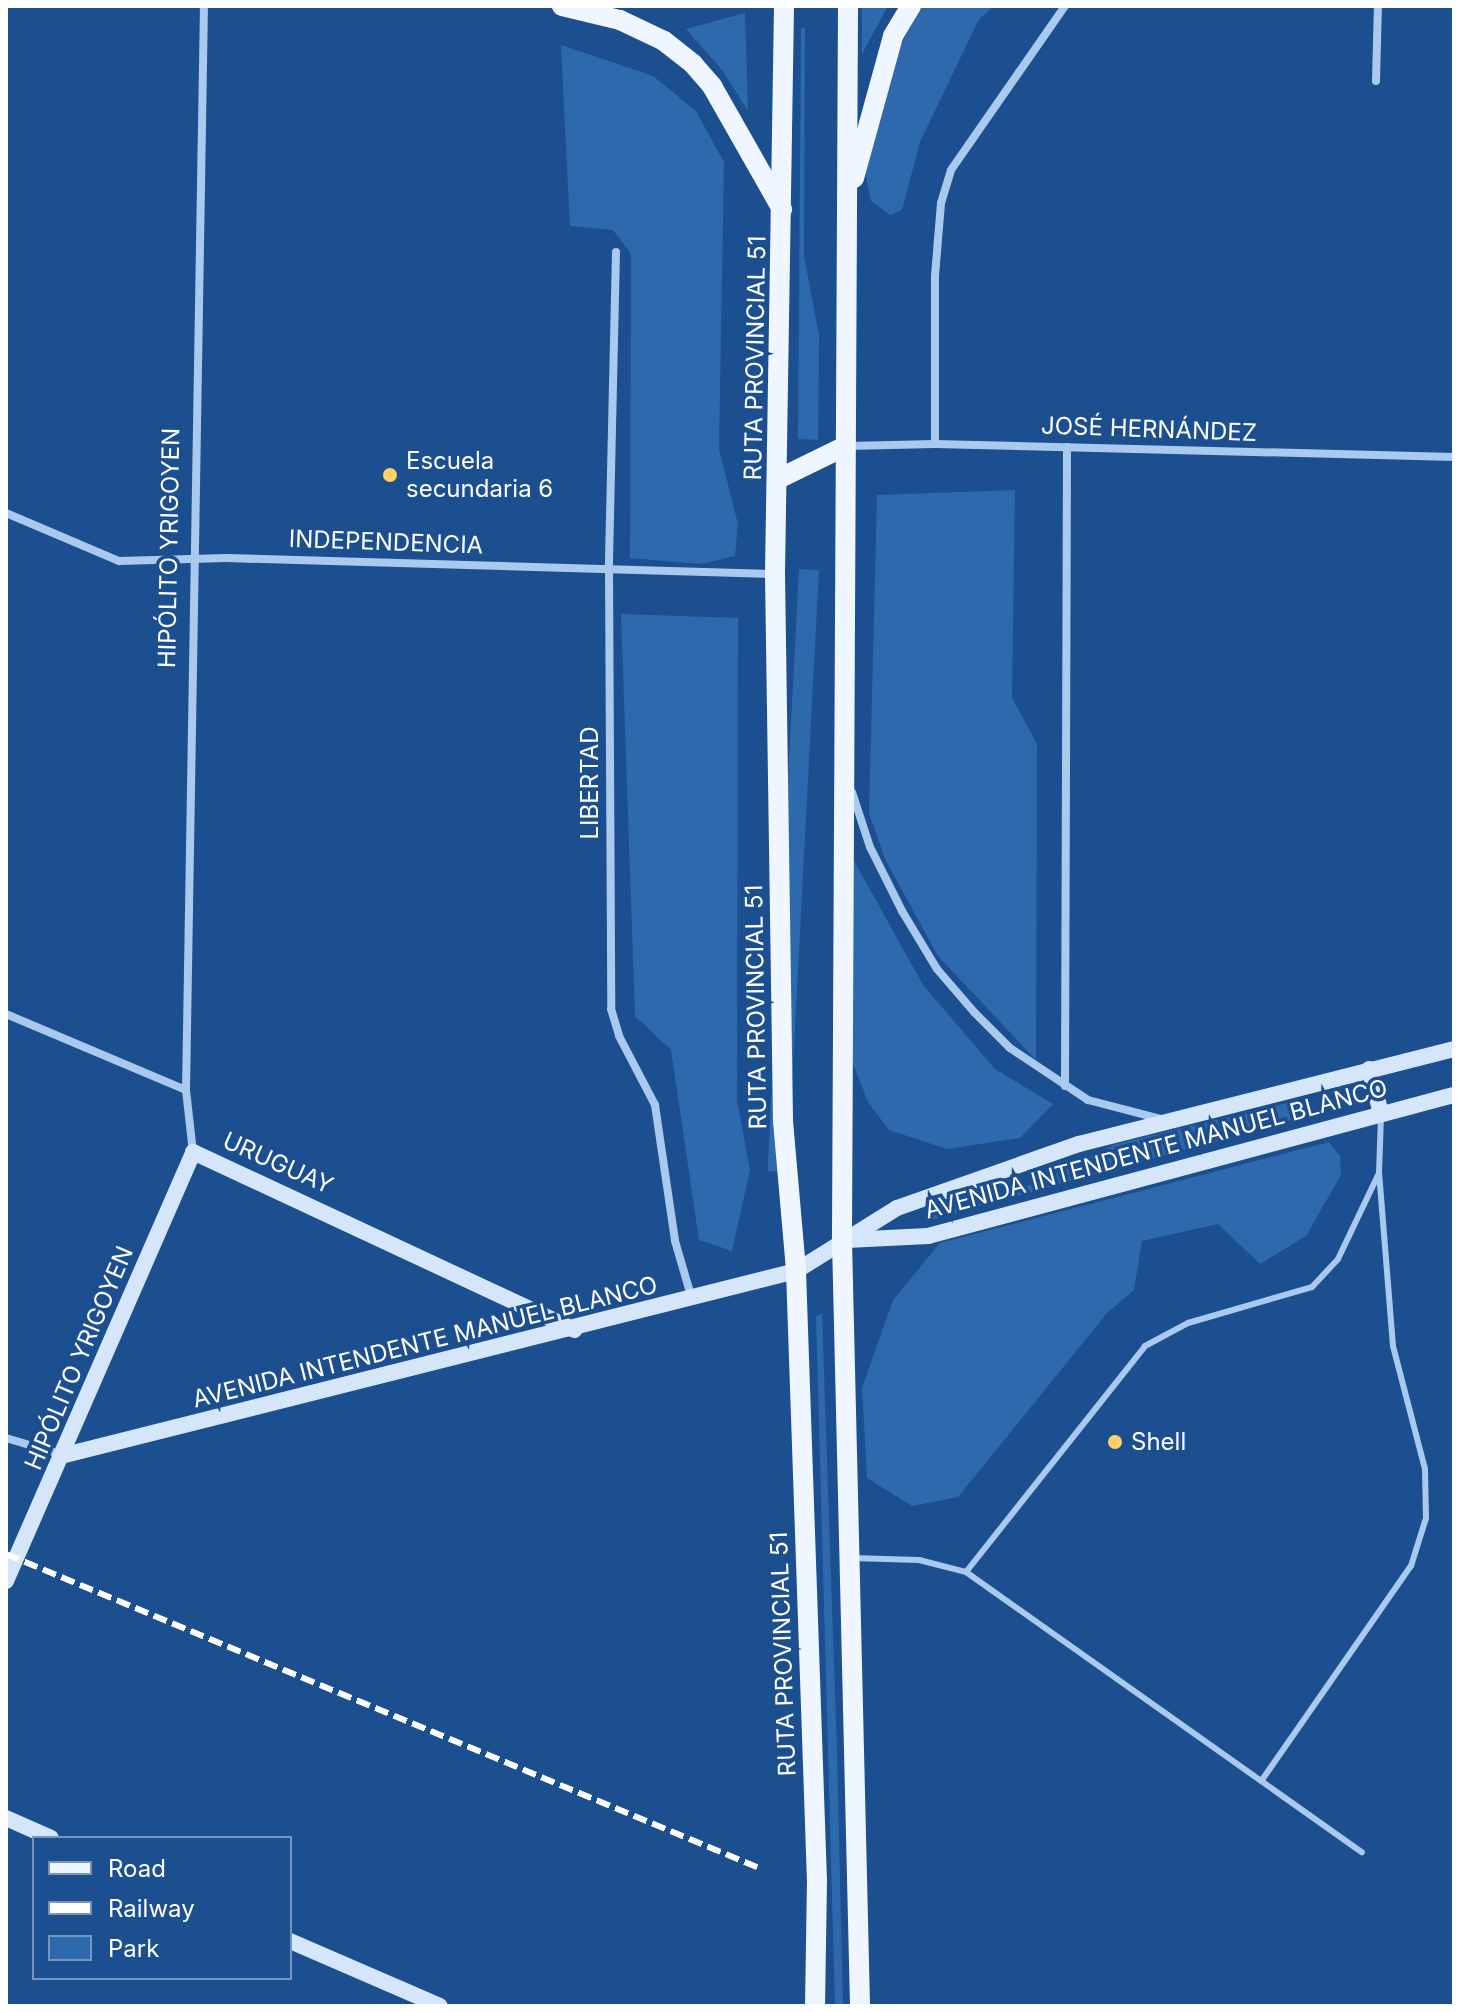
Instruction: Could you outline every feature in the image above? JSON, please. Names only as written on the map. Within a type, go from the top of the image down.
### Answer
[{"type":"main road","points":[[562,6],[620,20],[664,41],[693,64],[712,86],[784,212]]},
{"type":"main road","name":"RUTA PROVINCIAL 51","points":[[784,6],[784,212],[775,574],[783,1121],[796,1271],[816,1865],[815,2006]]},
{"type":"main road","points":[[848,6],[842,1241],[860,2006]]},
{"type":"main road","points":[[846,205],[893,36],[911,6]]},
{"type":"main road","points":[[778,479],[844,447]]},
{"type":"street","name":"HIPÓLITO YRIGOYEN","points":[[186,1090],[192,562],[204,6]]},
{"type":"street","points":[[935,444],[935,276],[941,203],[951,170],[1065,6]]},
{"type":"street","points":[[1376,81],[1378,6]]},
{"type":"street","name":"LIBERTAD","points":[[616,252],[609,568],[611,1009],[619,1036],[655,1105],[675,1241],[693,1300]]},
{"type":"street","name":"JOSÉ HERNÁNDEZ","points":[[844,447],[935,444],[1454,457]]},
{"type":"street","points":[[1065,1086],[1067,447]]},
{"type":"street","name":"INDEPENDENCIA","points":[[6,513],[119,561],[192,562],[226,558],[775,574]]},
{"type":"street","points":[[843,750],[870,847],[937,969],[1010,1048],[1065,1086],[1130,1114],[1166,1119]]},
{"type":"street","points":[[6,1014],[186,1090]]},
{"type":"street","name":"AVENIDA INTENDENTE MANUEL BLANCO","points":[[65,1455],[575,1330],[796,1271],[897,1208],[1166,1119],[1454,1049]]},
{"type":"street","points":[[1369,1069],[1381,1113]]},
{"type":"street","name":"URUGUAY","points":[[186,1090],[193,1152],[575,1330]]},
{"type":"street","name":"AVENIDA INTENDENTE MANUEL BLANCO","points":[[842,1241],[928,1236],[1454,1095]]},
{"type":"street","name":"HIPÓLITO YRIGOYEN","points":[[6,1581],[65,1455],[193,1152]]},
{"type":"street","points":[[6,1438],[65,1455]]},
{"type":"street","points":[[6,1818],[46,1836]]},
{"type":"street","points":[[292,1942],[440,2006]]},
{"type":"lane","points":[[1262,1780],[1411,1566],[1426,1518],[1425,1469],[1393,1346],[1379,1173],[1381,1113]]},
{"type":"lane","points":[[966,1572],[1145,1346],[1188,1323],[1312,1287],[1338,1259],[1379,1173]]},
{"type":"lane","points":[[848,1558],[919,1560],[966,1572],[1362,1852]]},
{"type":"green space","points":[[862,6],[888,6],[862,54]]},
{"type":"green space","points":[[923,6],[994,6],[979,19],[920,142],[902,210],[890,215],[871,201],[865,171],[895,55]]},
{"type":"green space","points":[[745,13],[748,111],[722,70],[686,29]]},
{"type":"green space","points":[[801,28],[805,28],[804,256],[819,335],[818,440],[798,439]]},
{"type":"green space","points":[[561,45],[653,76],[696,111],[724,162],[719,449],[738,524],[735,556],[701,564],[630,558],[631,254],[613,230],[570,226]]},
{"type":"green space","points":[[1015,490],[1012,698],[1037,744],[1036,1060],[938,956],[885,859],[869,813],[877,495]]},
{"type":"green space","points":[[799,569],[819,570],[787,1172],[767,1171]]},
{"type":"green space","points":[[621,614],[738,618],[737,1100],[750,1170],[732,1251],[699,1240],[671,1050],[635,1016]]},
{"type":"green space","points":[[853,859],[923,985],[995,1069],[1053,1104],[1020,1138],[947,1149],[889,1130],[868,1102],[853,1064]]},
{"type":"green space","points":[[1300,1100],[1310,1105],[1305,1116],[928,1221],[926,1215],[1034,1184],[1116,1144]]},
{"type":"green space","points":[[1329,1142],[1340,1156],[1341,1175],[1306,1236],[1260,1264],[1218,1224],[1142,1241],[1134,1290],[1107,1313],[958,1497],[912,1506],[867,1478],[862,1388],[893,1300],[940,1243]]},
{"type":"green space","points":[[822,1314],[843,2006],[835,2006],[816,1316]]},
{"type":"railway","points":[[6,1554],[757,1867]]},
{"type":"place","name":"Escuela secundaria 6","points":[[390,475]]},
{"type":"place","name":"Shell","points":[[1115,1442]]}]
